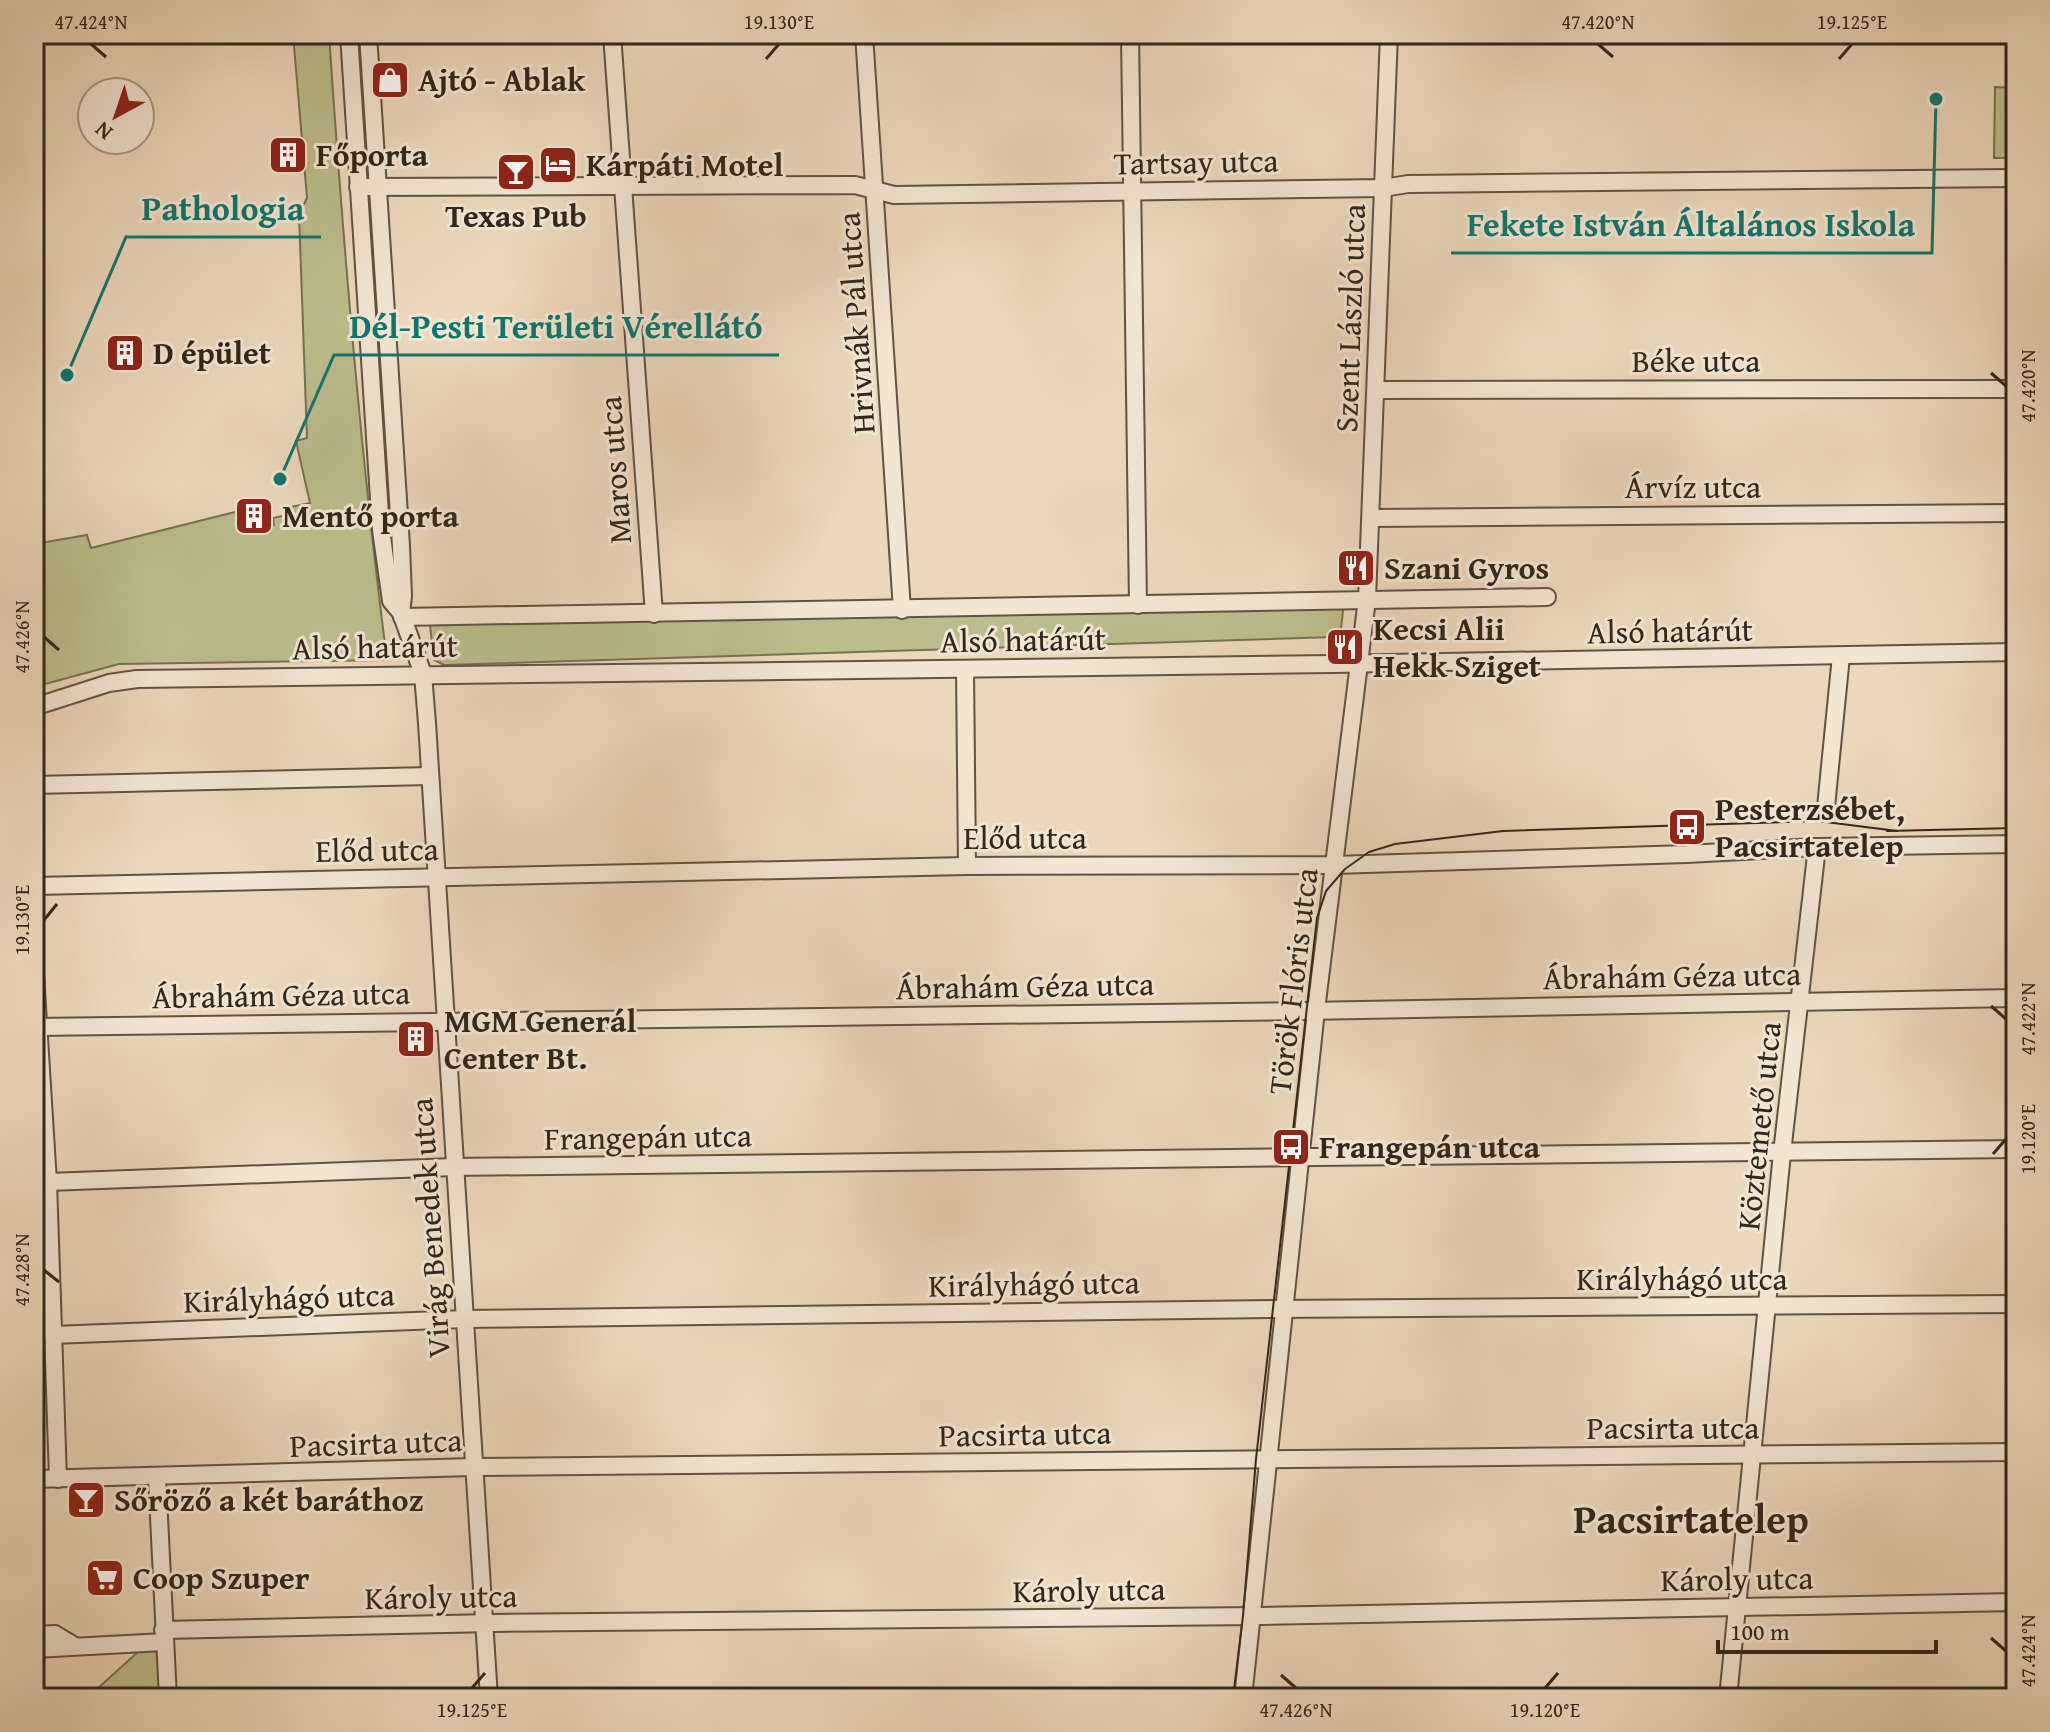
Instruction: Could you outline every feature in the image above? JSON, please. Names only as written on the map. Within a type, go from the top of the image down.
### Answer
[{"type":"street","points":[[349,34],[358,187],[388,488]]},
{"type":"street","points":[[368,34],[378,187],[388,488]]},
{"type":"street","name":"Maros utca","points":[[612,34],[654,614]]},
{"type":"street","name":"Hrivnák Pál utca","points":[[864,34],[902,610]]},
{"type":"street","points":[[1130,34],[1138,605]]},
{"type":"street","name":"Szent László utca","points":[[1367,602],[1389,34]]},
{"type":"street","points":[[357,163],[378,187]]},
{"type":"street","name":"Tartsay utca","points":[[358,187],[855,185],[894,195],[1383,188],[1408,184],[2016,178]]},
{"type":"street","name":"Béke utca","points":[[1376,390],[2016,389]]},
{"type":"street","name":"Virág Benedek utca","points":[[388,488],[381,530],[391,601],[402,615],[423,674],[489,1698]]},
{"type":"street","name":"Árvíz utca","points":[[1371,518],[2016,513]]},
{"type":"street","name":"Alsó határút","points":[[402,615],[654,614],[1547,597]]},
{"type":"street","name":"Török Flóris utca","points":[[1243,1698],[1316,1010],[1367,602]]},
{"type":"street","name":"Alsó határút","points":[[34,707],[123,680],[2016,652]]},
{"type":"street","points":[[1826,807],[1841,656]]},
{"type":"street","points":[[965,669],[967,866]]},
{"type":"street","points":[[34,785],[430,776]]},
{"type":"street","name":"Előd utca","points":[[34,886],[967,866],[1334,865],[1817,847],[2016,844]]},
{"type":"street","name":"Köztemető utca","points":[[1728,1698],[1782,1153],[1817,847]]},
{"type":"street","points":[[34,958],[48,1182],[58,1479]]},
{"type":"street","name":"Ábrahám Géza utca","points":[[37,1027],[2016,998]]},
{"type":"street","name":"Frangepán utca","points":[[48,1182],[454,1167],[2016,1149]]},
{"type":"street","name":"Királyhágó utca","points":[[53,1335],[465,1319],[1284,1308],[2016,1304]]},
{"type":"street","name":"Pacsirta utca","points":[[34,1479],[474,1467],[2016,1452]]},
{"type":"street","points":[[157,1477],[168,1698]]},
{"type":"street","name":"Károly utca","points":[[34,1649],[164,1636],[483,1623],[1252,1616],[2016,1602]]},
{"type":"street","name":"Károly utca","points":[[34,1635],[55,1634],[77,1646]]},
{"type":"green space","points":[[293,34],[329,34],[353,347],[387,660],[119,664],[34,687],[34,544],[87,535],[91,548],[243,510],[246,525],[258,522],[260,529],[274,525],[273,518],[292,514],[291,507],[310,503],[296,441],[307,438],[299,214],[307,198]]},
{"type":"green space","points":[[1995,87],[2016,88],[2016,158],[1994,158]]},
{"type":"green space","points":[[1337,603],[1343,611],[1341,628],[1335,637],[444,665],[434,660],[430,625]]},
{"type":"green space","points":[[149,1642],[164,1642],[168,1698],[87,1698]]},
{"type":"tram line","points":[[1233,1698],[1256,1459],[1317,918],[1326,891],[1345,869],[1369,852],[1395,844],[1503,831],[1818,821],[1897,831]]},
{"type":"tram line","points":[[1887,831],[2016,828]]},
{"type":"place","name":"Ajtó - Ablak","points":[[390,80]]},
{"type":"place","name":"Fekete István Általános Iskola","points":[[1936,99]]},
{"type":"place","name":"Főporta","points":[[288,155]]},
{"type":"place","name":"Kárpáti Motel","points":[[558,165]]},
{"type":"place","name":"Texas Pub","points":[[516,172]]},
{"type":"place","name":"D épület","points":[[125,353]]},
{"type":"place","name":"Pathologia","points":[[67,375]]},
{"type":"place","name":"Dél-Pesti Területi Vérellátó","points":[[280,479]]},
{"type":"place","name":"Mentő porta","points":[[254,516]]},
{"type":"place","name":"Szani Gyros","points":[[1356,568]]},
{"type":"place","name":"Kecsi Alii Hekk Sziget","points":[[1345,647]]},
{"type":"place","name":"Pesterzsébet, Pacsirtatelep","points":[[1687,827]]},
{"type":"place","name":"MGM Generál Center Bt.","points":[[416,1039]]},
{"type":"place","name":"Frangepán utca","points":[[1291,1147]]},
{"type":"place","name":"Sőröző a két baráthoz","points":[[86,1500]]},
{"type":"place","name":"Coop Szuper","points":[[105,1578]]},
{"type":"district","name":"Pacsirtatelep","points":[[1691,1519]]}]
